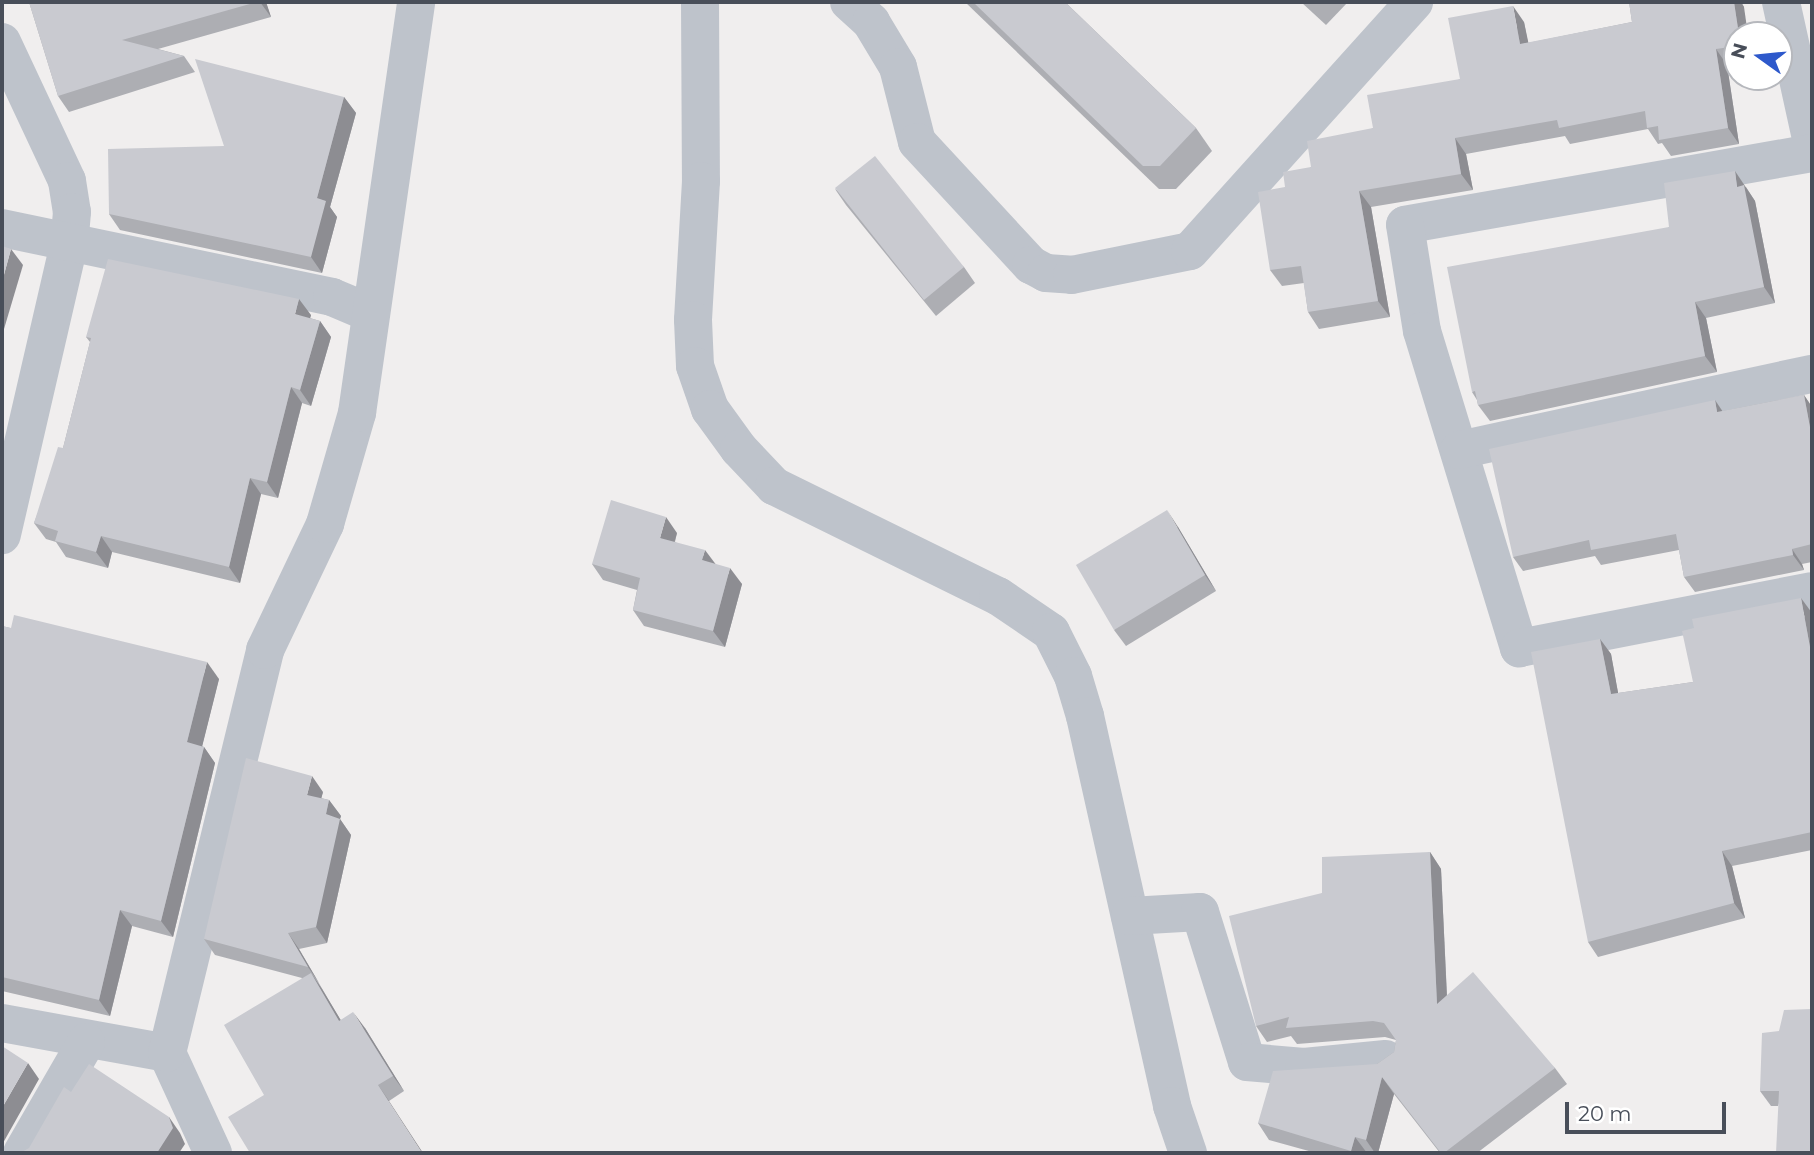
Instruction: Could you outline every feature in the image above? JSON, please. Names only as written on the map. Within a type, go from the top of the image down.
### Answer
[{"type":"street","points":[[213,1153],[167,1053],[265,650],[325,524],[357,413],[416,2]]},
{"type":"street","points":[[700,2],[701,181],[694,320],[695,366],[710,409],[739,449],[774,486],[998,596],[1051,632],[1073,676],[1085,716],[1172,1106],[1188,1153]]},
{"type":"street","points":[[849,2],[871,22],[898,68],[917,142],[1031,265],[1046,273],[1072,275],[1190,251],[1414,2]]},
{"type":"street","points":[[1781,2],[1812,142]]},
{"type":"street","points":[[2,42],[67,181],[72,212],[69,244],[2,535]]},
{"type":"street","points":[[1812,153],[1405,225],[1422,331],[1520,648],[1812,591]]},
{"type":"street","points":[[2,228],[332,297],[370,313]]},
{"type":"street","points":[[1458,450],[1812,374]]},
{"type":"street","points":[[1130,916],[1200,912],[1247,1062],[1304,1067],[1386,1059]]},
{"type":"street","points":[[2,1023],[86,1042],[167,1053]]},
{"type":"street","points":[[22,1153],[86,1042]]},
{"type":"building","points":[[29,2],[257,2],[122,40],[184,56],[58,96]]},
{"type":"building","points":[[973,2],[1065,2],[1196,128],[1160,166],[1143,166]]},
{"type":"building","points":[[1629,2],[1734,2],[1737,21],[1723,21],[1723,48],[1716,49],[1728,128],[1659,140],[1658,126],[1647,128],[1645,111],[1559,128],[1557,120],[1455,138],[1461,174],[1359,191],[1378,301],[1308,312],[1301,266],[1270,270],[1258,192],[1285,187],[1283,172],[1311,167],[1307,141],[1373,128],[1367,95],[1460,79],[1448,18],[1513,6],[1520,44],[1632,22]]},
{"type":"building","points":[[195,59],[344,97],[317,198],[326,201],[311,257],[109,214],[108,149],[224,146]]},
{"type":"building","points":[[875,156],[964,267],[924,300],[835,188]]},
{"type":"building","points":[[1735,171],[1737,187],[1744,185],[1764,287],[1695,302],[1705,356],[1478,405],[1475,391],[1472,392],[1447,267],[1669,227],[1664,183]]},
{"type":"building","points":[[2,246],[11,249],[2,282]]},
{"type":"building","points":[[108,259],[299,299],[295,314],[320,321],[300,390],[291,387],[267,482],[250,478],[229,567],[101,536],[96,552],[55,541],[58,531],[34,523],[58,447],[63,448],[91,338],[86,337]]},
{"type":"building","points":[[1804,395],[1812,438],[1812,544],[1792,549],[1793,555],[1684,577],[1676,534],[1591,550],[1589,540],[1513,557],[1489,449],[1715,400],[1717,412]]},
{"type":"building","points":[[611,500],[666,517],[660,538],[705,550],[702,560],[730,568],[713,631],[633,610],[640,578],[592,564]]},
{"type":"building","points":[[1167,510],[1205,575],[1114,630],[1076,565]]},
{"type":"building","points":[[1801,598],[1812,658],[1812,832],[1722,851],[1734,903],[1588,942],[1531,652],[1600,639],[1611,694],[1693,682],[1682,631],[1694,628],[1692,619]]},
{"type":"building","points":[[14,615],[207,662],[187,742],[204,747],[161,921],[120,910],[99,1000],[2,977],[2,626],[11,628]]},
{"type":"building","points":[[246,758],[312,776],[307,795],[329,800],[326,814],[340,819],[316,927],[288,933],[308,967],[204,939]]},
{"type":"building","points":[[1430,852],[1437,1004],[1473,972],[1555,1068],[1444,1153],[1441,1153],[1382,1077],[1366,1140],[1355,1137],[1351,1151],[1258,1123],[1273,1071],[1377,1064],[1394,1052],[1396,1040],[1384,1023],[1373,1021],[1286,1028],[1289,1017],[1256,1026],[1229,916],[1322,893],[1322,857]]},
{"type":"building","points":[[311,973],[339,1021],[353,1012],[393,1076],[378,1085],[422,1153],[250,1153],[228,1117],[264,1095],[224,1025]]},
{"type":"building","points":[[1812,1009],[1812,1153],[1776,1153],[1779,1091],[1760,1091],[1762,1033],[1779,1031],[1784,1010]]},
{"type":"building","points":[[2,1046],[28,1063],[2,1108]]},
{"type":"building","points":[[89,1064],[169,1117],[173,1128],[157,1153],[20,1153],[29,1148],[64,1087],[71,1092]]}]
